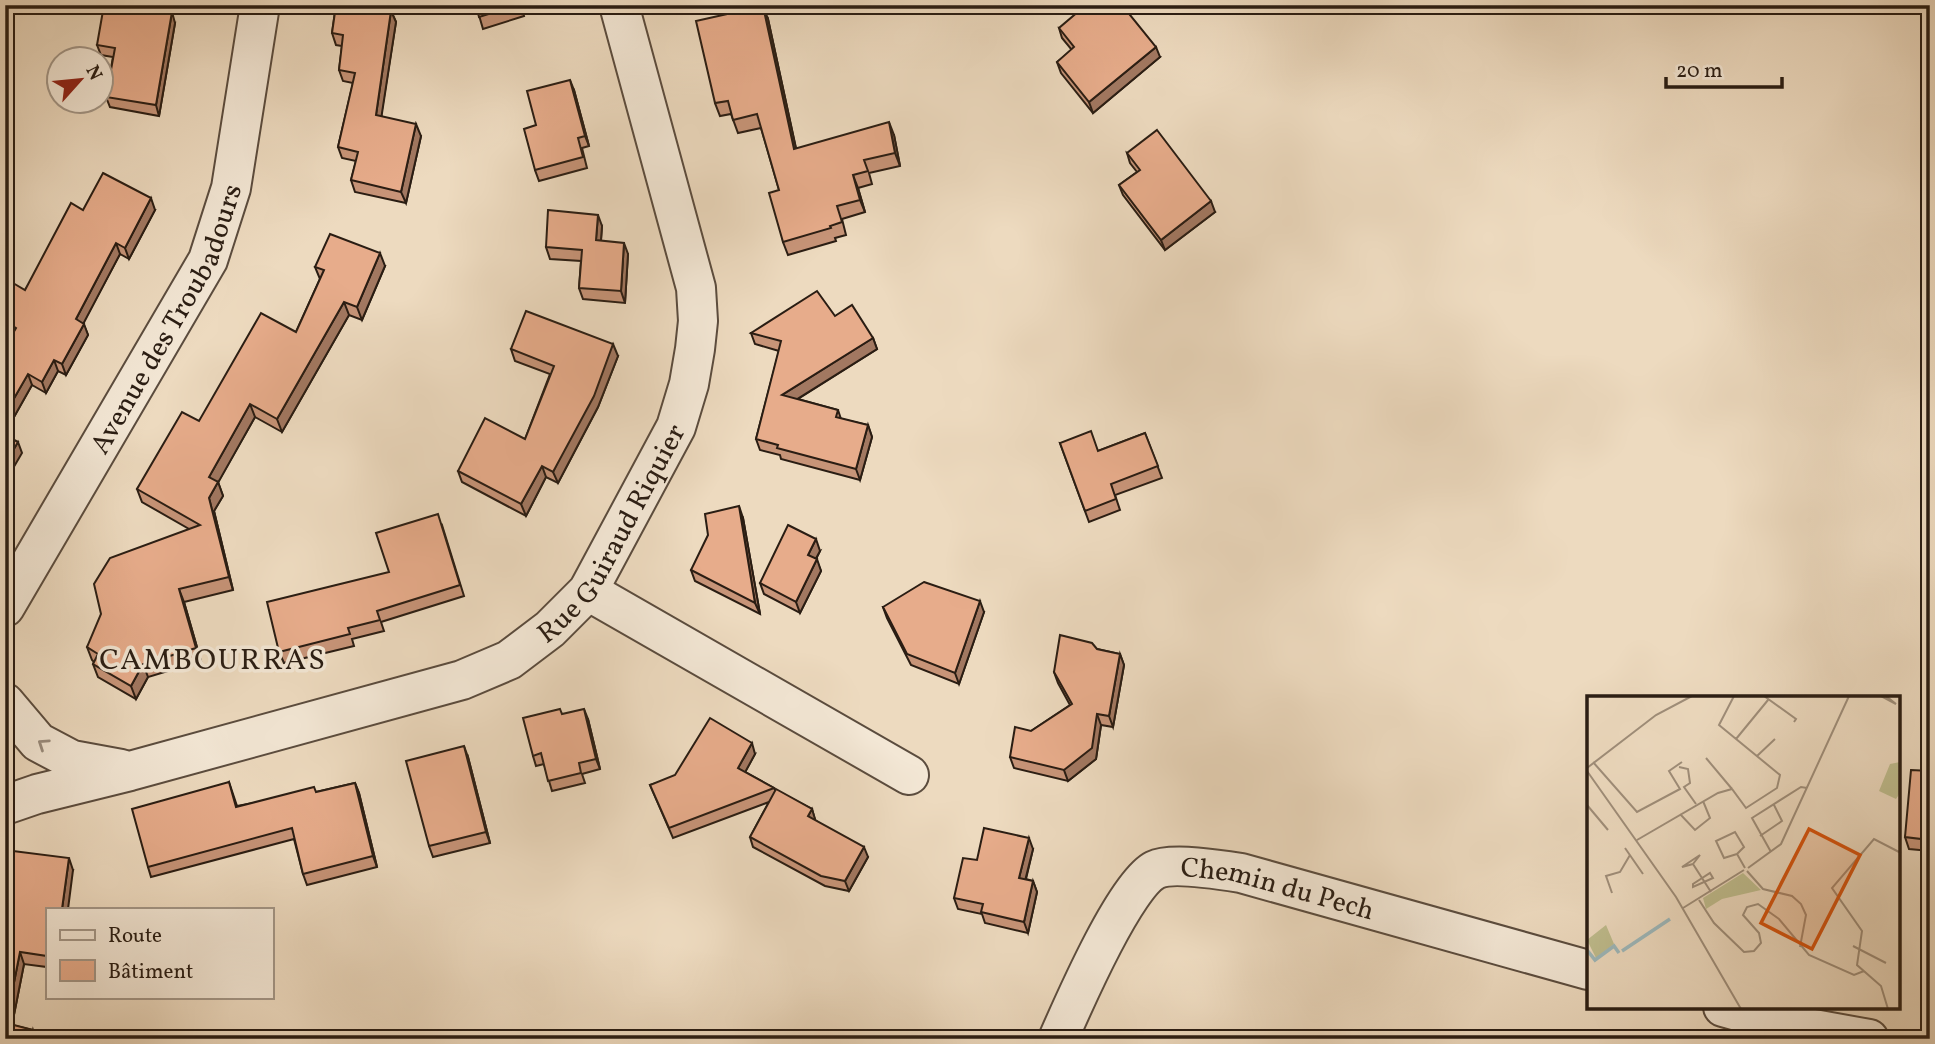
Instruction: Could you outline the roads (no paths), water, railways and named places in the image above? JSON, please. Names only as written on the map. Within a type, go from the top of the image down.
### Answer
[{"type":"street","name":"Avenue des Troubadours","points":[[5,607],[208,260],[231,188],[260,5]]},
{"type":"street","name":"Rue Guiraud Riquier","points":[[5,805],[37,794],[462,680],[509,660],[550,629],[588,591],[676,427],[689,384],[698,321],[696,288],[619,5]]},
{"type":"street","points":[[588,591],[909,775]]},
{"type":"street","name":"Rue Guiraud Riquier","points":[[5,703],[37,742],[72,760],[130,771]]},
{"type":"street","name":"Chemin du Pech","points":[[1058,1039],[1087,972],[1135,890],[1155,870],[1197,866],[1241,873],[1587,970]]},
{"type":"street","points":[[1730,1009],[1780,1023],[1869,1039]]},
{"type":"district","name":"CAMBOURRAS","points":[[213,659]]}]
